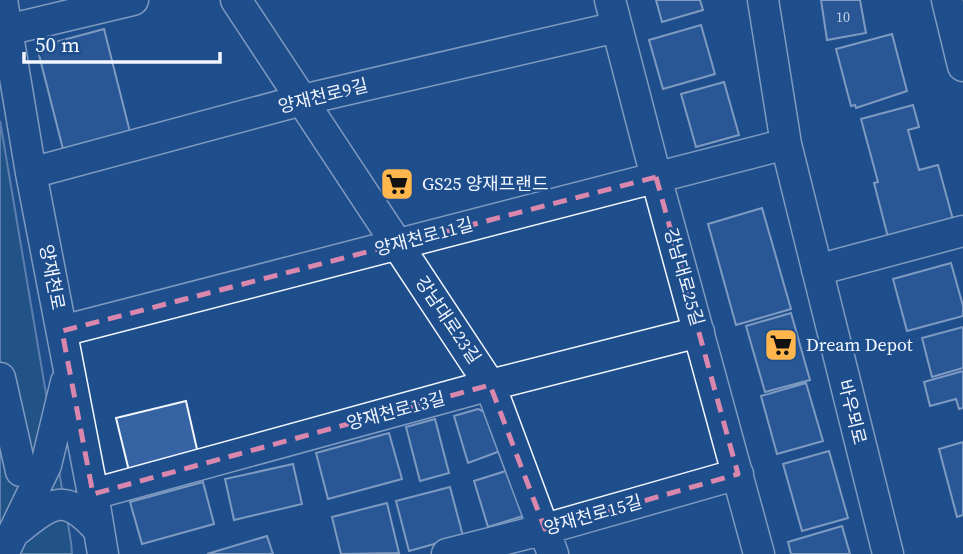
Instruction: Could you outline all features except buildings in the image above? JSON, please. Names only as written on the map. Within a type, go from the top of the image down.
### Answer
[{"type":"street","name":"양재천로","points":[[2,0],[101,542]]},
{"type":"street","points":[[7,30],[132,0]]},
{"type":"street","name":"강남대로23길","points":[[236,0],[491,385],[549,542]]},
{"type":"street","name":"바우뫼로","points":[[763,0],[786,144],[888,554]]},
{"type":"street","points":[[947,0],[963,66]]},
{"type":"street","name":"양재천로9길","points":[[32,173],[614,13]]},
{"type":"street","name":"강남대로25길","points":[[614,13],[759,554]]},
{"type":"street","name":"양재천로11길","points":[[62,331],[786,144]]},
{"type":"street","points":[[817,270],[963,232]]},
{"type":"street","name":"양재천로13길","points":[[93,494],[491,385],[699,332]]},
{"type":"street","points":[[8,543],[46,465],[69,368]]},
{"type":"street","points":[[0,377],[21,471]]},
{"type":"street","name":"양재천로15길","points":[[447,554],[549,542],[738,474]]},
{"type":"street","points":[[8,543],[44,509],[57,504],[71,505],[84,513],[101,542]]},
{"type":"highlighted area","points":[[656,177],[738,474],[545,529],[490,385],[93,494],[62,331]]},
{"type":"shaded area","points":[[0,121],[71,542],[72,554],[0,554]]},
{"type":"place","name":"GS25 양재프랜드","points":[[397,184]]},
{"type":"place","name":"Dream Depot","points":[[781,345]]}]
